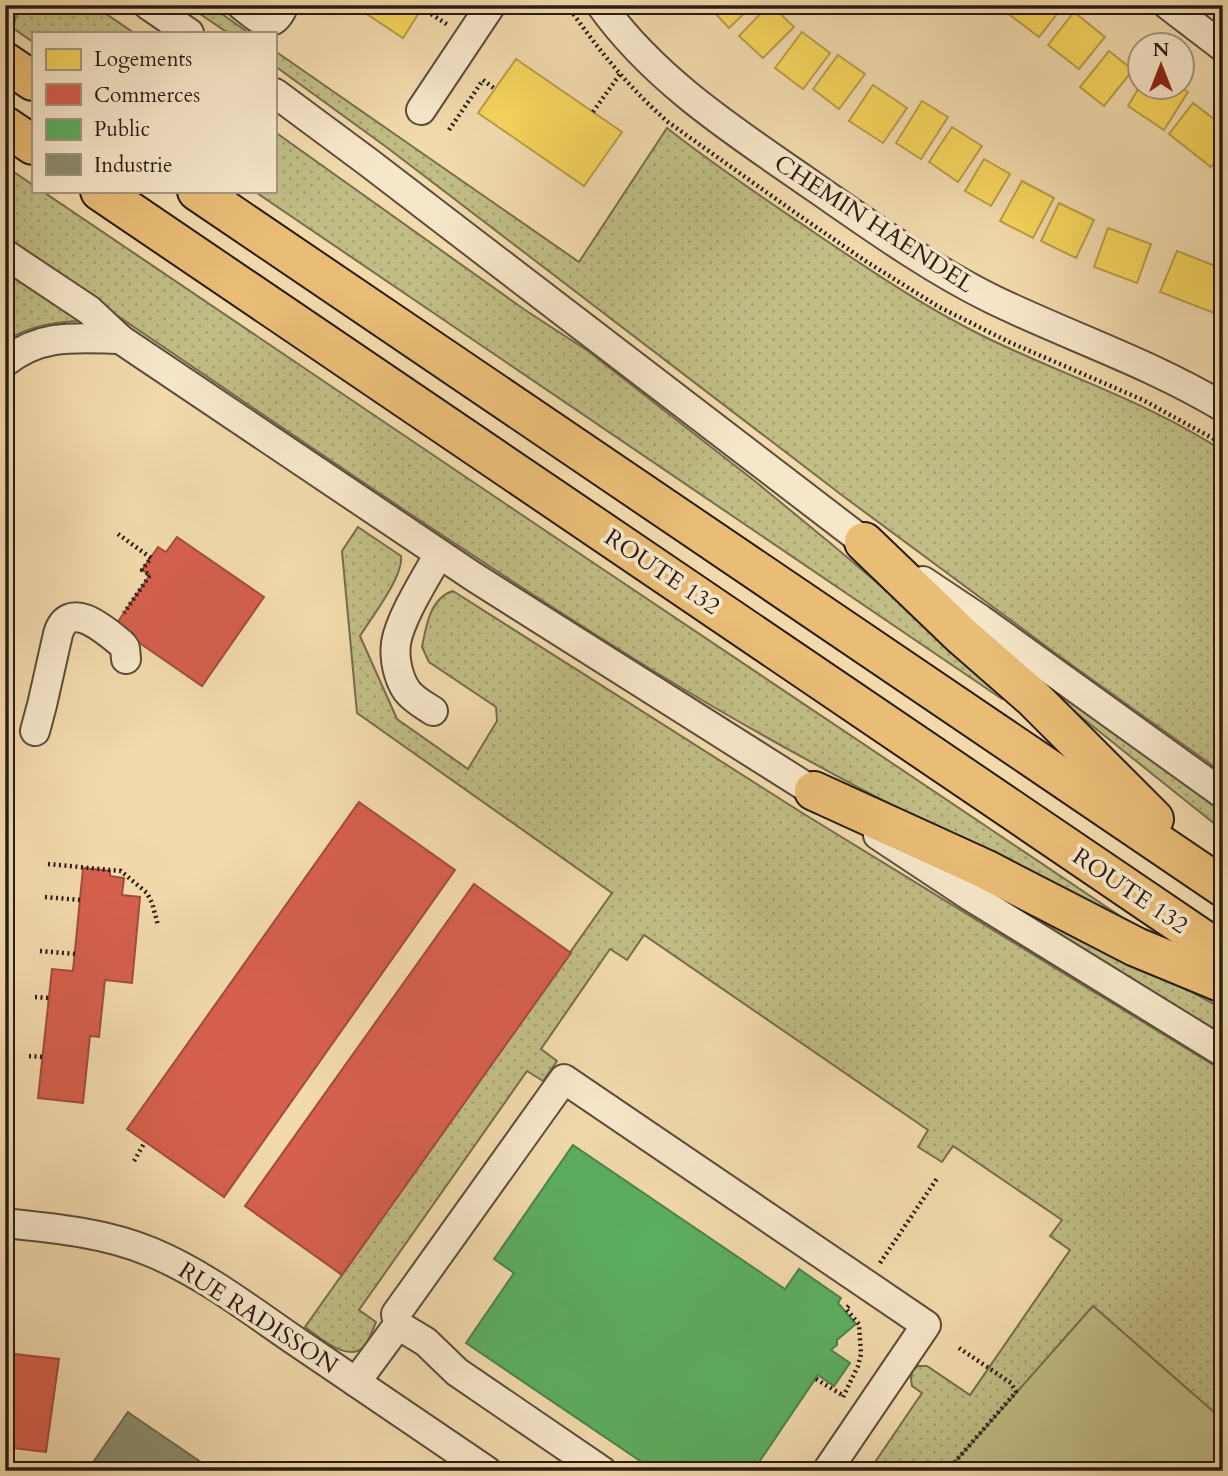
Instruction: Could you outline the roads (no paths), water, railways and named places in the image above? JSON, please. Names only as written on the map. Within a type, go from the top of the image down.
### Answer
[{"type":"highway","points":[[5,62],[32,80]]},
{"type":"highway","points":[[5,126],[32,144]]},
{"type":"highway","name":"ROUTE 132","points":[[101,192],[1223,953]]},
{"type":"highway","points":[[198,192],[1221,886]]},
{"type":"highway","points":[[864,542],[963,637],[1033,698],[1221,886]]},
{"type":"highway","points":[[814,791],[985,869],[1136,947],[1223,983]]},
{"type":"street","points":[[148,5],[188,32]]},
{"type":"street","points":[[242,5],[268,22],[279,16],[284,5]]},
{"type":"street","points":[[421,110],[491,5]]},
{"type":"street","name":"CHEMIN HAENDEL","points":[[601,5],[632,44],[683,93],[905,249],[990,298],[1221,402]]},
{"type":"street","points":[[1168,5],[1223,47]]},
{"type":"street","points":[[276,94],[864,542],[980,619],[1223,794]]},
{"type":"street","points":[[5,254],[89,310],[120,339],[439,554],[814,791],[970,896],[1223,1052]]},
{"type":"street","points":[[5,362],[25,348],[50,340],[120,339]]},
{"type":"street","points":[[433,711],[408,692],[397,667],[396,641],[405,617],[439,554]]},
{"type":"street","points":[[35,731],[62,624],[74,617],[88,620],[122,644],[126,659]]},
{"type":"street","points":[[356,1382],[398,1325],[396,1314],[565,1079],[926,1325],[827,1471]]},
{"type":"street","name":"RUE RADISSON","points":[[5,1223],[105,1237],[179,1265],[487,1471]]},
{"type":"street","points":[[398,1325],[426,1342],[457,1372],[602,1471]]}]
